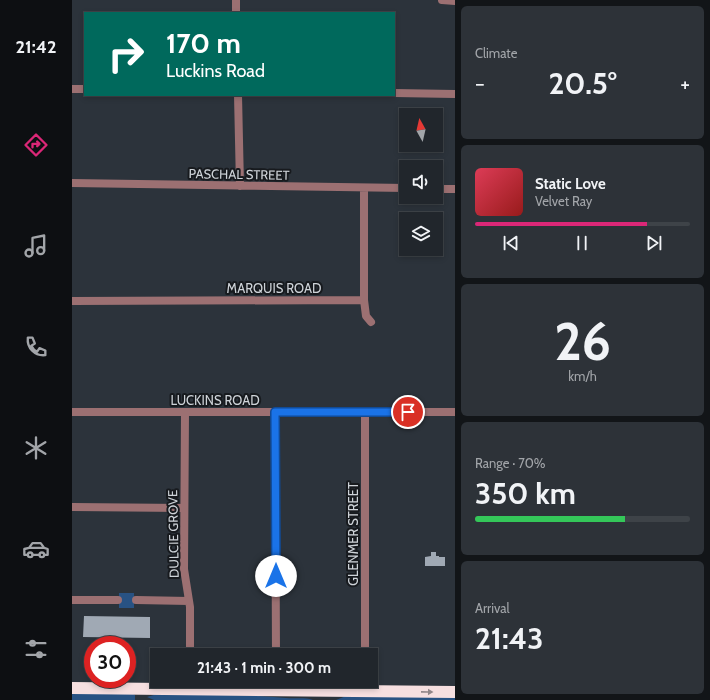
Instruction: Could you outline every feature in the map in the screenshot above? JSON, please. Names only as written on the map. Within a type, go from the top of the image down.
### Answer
[{"type":"highway","points":[[378,687],[455,692]]},
{"type":"highway","points":[[72,688],[141,694],[174,688]]},
{"type":"highway","points":[[291,688],[327,695],[357,688]]},
{"type":"street","points":[[236,0],[236,12]]},
{"type":"street","points":[[442,0],[455,1]]},
{"type":"street","points":[[72,89],[84,89]]},
{"type":"street","points":[[395,93],[455,94]]},
{"type":"street","points":[[238,96],[240,186]]},
{"type":"street","name":"PASCHAL STREET","points":[[72,184],[399,188]]},
{"type":"street","points":[[364,188],[364,300],[365,313],[371,322]]},
{"type":"street","points":[[443,189],[455,189]]},
{"type":"street","name":"MARQUIS ROAD","points":[[72,301],[364,300]]},
{"type":"street","name":"LUCKINS ROAD","points":[[72,412],[455,412]]},
{"type":"street","name":"DULCIE GROVE","points":[[185,412],[184,574],[189,601],[190,648]]},
{"type":"street","points":[[275,412],[276,648]]},
{"type":"street","name":"GLENMER STREET","points":[[365,412],[366,648]]},
{"type":"street","points":[[72,507],[184,508]]},
{"type":"street","points":[[72,600],[118,600]]},
{"type":"street","points":[[136,600],[189,601]]},
{"type":"shaded area","points":[[119,593],[134,593],[134,608],[119,608]]},
{"type":"shaded area","points":[[72,693],[133,694],[135,695],[135,700],[72,700]]},
{"type":"shaded area","points":[[157,694],[254,696],[303,698],[313,700],[154,700],[147,697]]},
{"type":"shaded area","points":[[346,696],[455,697],[455,700],[336,700]]},
{"type":"building","points":[[431,552],[436,552],[436,556],[445,557],[445,566],[425,566],[425,557],[431,556]]},
{"type":"building","points":[[84,616],[150,617],[150,638],[136,638],[136,636],[83,637]]},
{"type":"route","points":[[276,576],[275,412],[408,412]]}]
